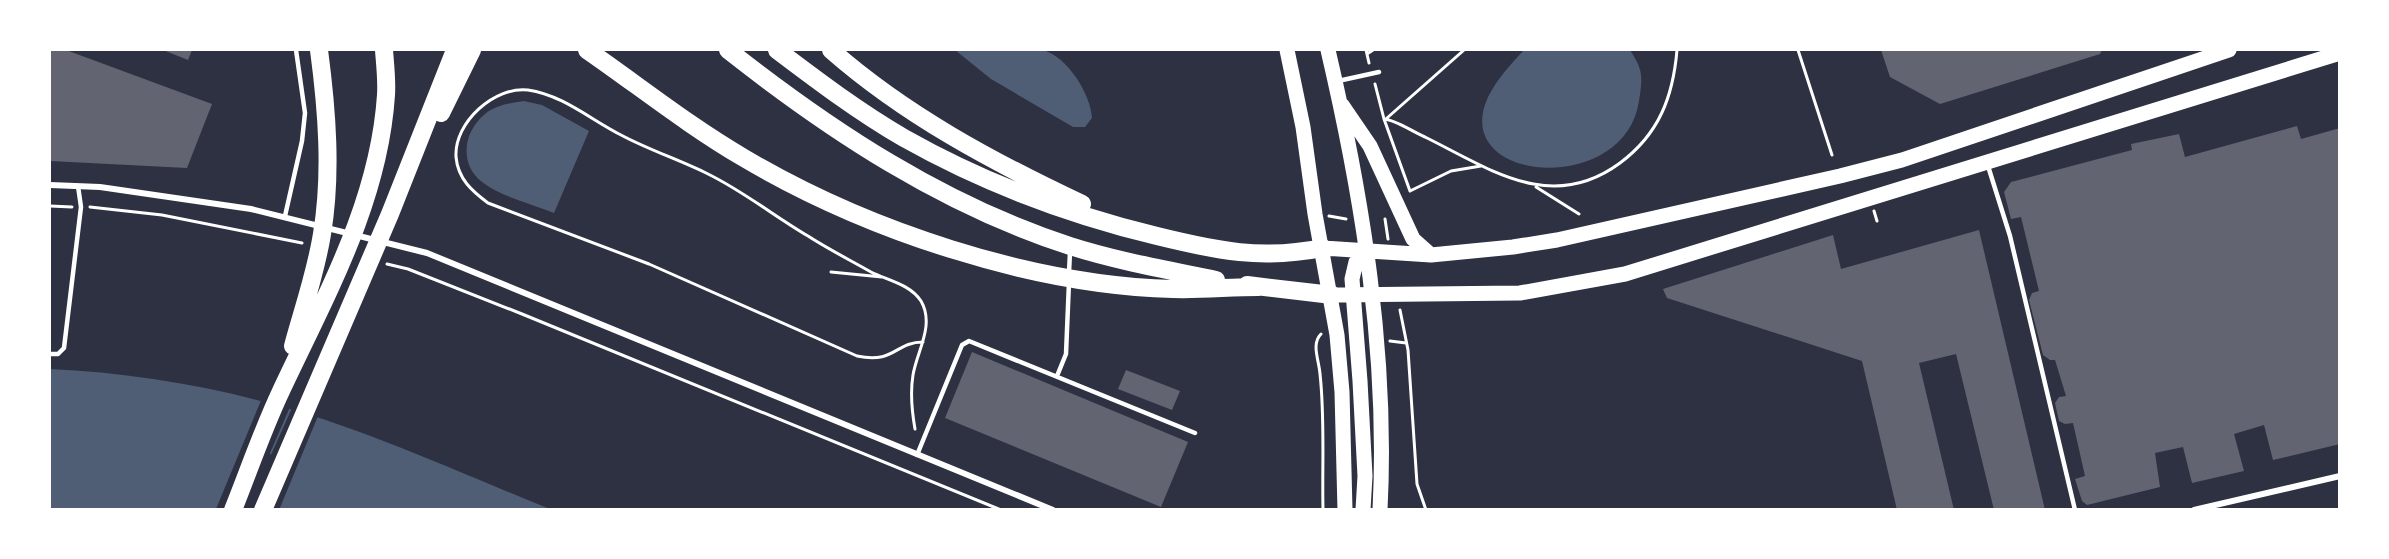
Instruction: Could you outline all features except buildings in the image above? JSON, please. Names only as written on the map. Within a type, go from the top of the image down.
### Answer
[{"type":"highway","points":[[279,394],[322,235],[326,196],[327,106],[319,50]]},
{"type":"highway","points":[[233,510],[279,394],[350,245],[366,204],[383,135],[387,92],[384,50]]},
{"type":"highway","points":[[263,510],[390,213],[455,50]]},
{"type":"highway","points":[[390,213],[472,50]]},
{"type":"highway","points":[[587,50],[744,158],[825,199],[936,245],[1069,278],[1172,289],[1259,287]]},
{"type":"highway","points":[[728,50],[788,97],[901,170],[1007,222],[1071,246],[1166,270],[1259,287],[1332,295]]},
{"type":"highway","points":[[777,50],[824,85],[904,138],[992,181],[1098,222],[1221,251],[1277,256],[1323,248]]},
{"type":"highway","points":[[831,50],[904,106],[968,147],[1093,209],[1220,240],[1323,248]]},
{"type":"main road","points":[[1287,50],[1304,127],[1315,214],[1332,295],[1342,392],[1346,510]]},
{"type":"main road","points":[[1328,50],[1339,100],[1373,296],[1381,400],[1380,510]]},
{"type":"main road","points":[[1323,248],[1431,255],[1557,240],[1840,176],[1902,159],[2229,50]]},
{"type":"main road","points":[[1332,295],[1520,293],[1625,274],[2340,53]]},
{"type":"main road","points":[[1339,100],[1370,146],[1413,239],[1431,255]]},
{"type":"main road","points":[[1363,510],[1365,476],[1352,279],[1356,262],[1366,250]]},
{"type":"street","points":[[50,185],[78,186],[285,216],[427,253],[1053,510]]},
{"type":"street","points":[[2194,510],[2340,476]]},
{"type":"lane","points":[[285,216],[302,141],[305,113],[296,50]]},
{"type":"lane","points":[[1335,82],[1379,72]]},
{"type":"lane","points":[[1986,161],[2010,236],[2075,510]]},
{"type":"lane","points":[[50,354],[58,354],[64,348],[81,207],[78,186]]},
{"type":"lane","points":[[1058,376],[1066,354],[1071,246]]},
{"type":"lane","points":[[917,455],[965,342],[973,341],[1195,433]]},
{"type":"path","points":[[1369,61],[1366,52],[1373,50]]},
{"type":"path","points":[[1385,119],[1464,50]]},
{"type":"path","points":[[1536,187],[1579,183],[1597,177],[1631,155],[1647,138],[1668,102],[1677,50]]},
{"type":"path","points":[[1798,50],[1832,155]]},
{"type":"path","points":[[1376,87],[1413,198]]},
{"type":"path","points":[[917,455],[911,408],[913,376],[923,342],[926,317],[920,301],[902,285],[807,236],[710,174],[622,136],[549,95],[526,90],[508,91],[493,98],[471,119],[459,140],[456,156],[461,176],[469,189],[488,203],[649,264],[857,356],[875,359],[899,351],[912,342],[923,342]]},
{"type":"path","points":[[1385,119],[1482,165],[1536,187],[1579,214]]},
{"type":"path","points":[[1410,191],[1451,171],[1482,165]]},
{"type":"path","points":[[50,206],[162,215],[310,244]]},
{"type":"path","points":[[1384,214],[1388,237]]},
{"type":"path","points":[[386,264],[408,269],[522,314],[1001,510]]},
{"type":"path","points":[[831,272],[883,277]]},
{"type":"path","points":[[1403,328],[1408,350],[1417,484],[1426,510]]},
{"type":"path","points":[[1321,334],[1316,339],[1316,347],[1320,384],[1323,510]]},
{"type":"water","points":[[1026,48],[1043,50],[1052,54],[1061,60],[1083,88],[1092,118],[1085,127],[1073,127],[991,79],[955,50]]},
{"type":"water","points":[[1524,50],[1630,50],[1640,68],[1641,85],[1639,101],[1627,132],[1604,153],[1575,165],[1543,168],[1515,162],[1493,148],[1482,126],[1488,97],[1509,66]]},
{"type":"water","points":[[524,101],[542,105],[589,131],[554,213],[507,196],[482,182],[475,175],[467,157],[468,139],[478,121],[485,114],[498,106]]},
{"type":"water","points":[[50,369],[129,376],[183,384],[298,411],[407,450],[550,509],[50,509]]},
{"type":"pier","points":[[262,398],[290,407],[271,455],[292,408],[318,416],[279,510],[216,509]]}]
